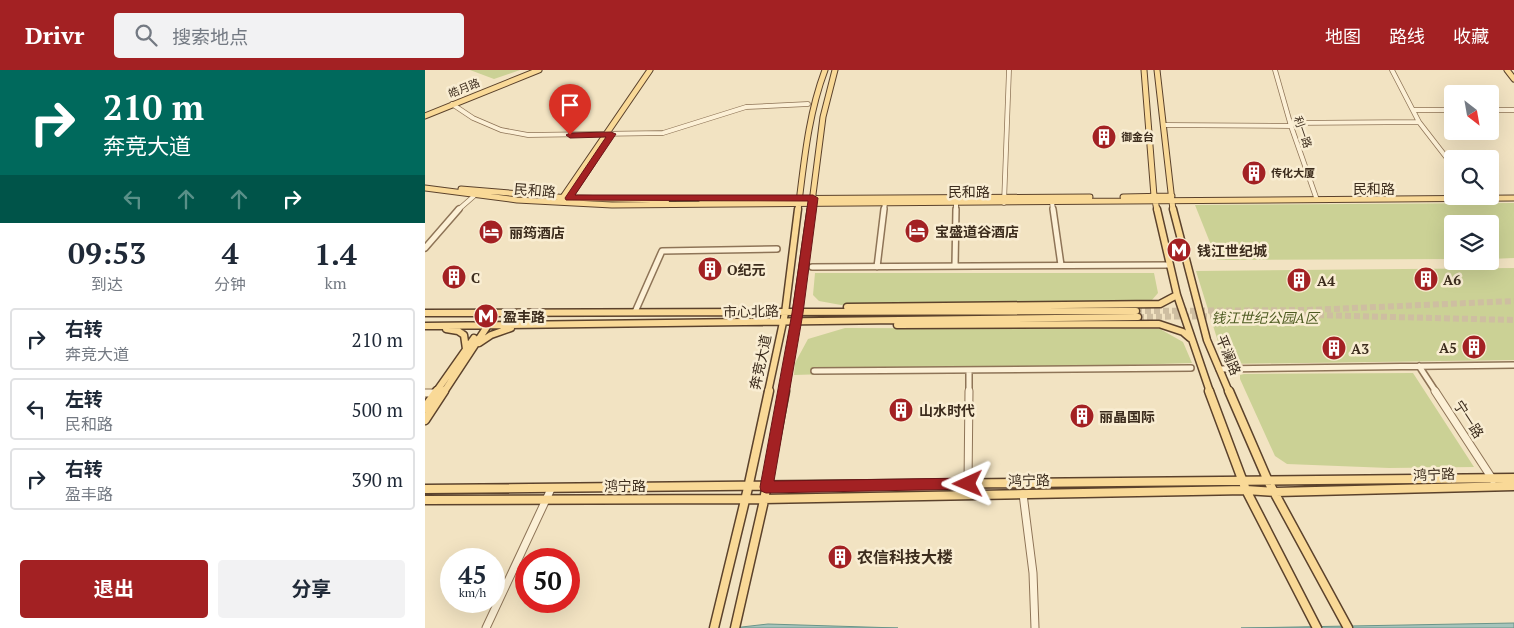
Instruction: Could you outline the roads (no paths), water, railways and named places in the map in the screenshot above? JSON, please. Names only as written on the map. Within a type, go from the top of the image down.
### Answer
[{"type":"main road","name":"皓月路","points":[[425,111],[527,70]]},
{"type":"main road","name":"皓月路","points":[[425,116],[539,70]]},
{"type":"main road","points":[[564,201],[650,70]]},
{"type":"main road","points":[[609,134],[655,70]]},
{"type":"main road","name":"奔竞大道","points":[[714,625],[748,488],[785,313],[808,132],[817,91],[825,70]]},
{"type":"main road","name":"奔竞大道","points":[[735,625],[766,487],[797,313],[821,119],[828,89],[835,70]]},
{"type":"main road","points":[[1144,70],[1155,199],[1177,294],[1190,338],[1242,481],[1315,624]]},
{"type":"main road","name":"平澜路","points":[[1157,70],[1165,125],[1171,199],[1193,292],[1219,369],[1268,480],[1348,628]]},
{"type":"main road","points":[[1507,70],[1514,79]]},
{"type":"main road","name":"民和路","points":[[425,184],[564,201]]},
{"type":"main road","name":"民和路","points":[[425,188],[474,196],[564,201],[799,202],[1444,197]]},
{"type":"main road","name":"民和路","points":[[1316,198],[1444,196]]},
{"type":"main road","name":"民和路","points":[[1499,196],[1514,197]]},
{"type":"main road","name":"民和路","points":[[1499,197],[1514,197]]},
{"type":"main road","name":"民和路","points":[[812,201],[956,203],[1004,200],[1052,202],[1155,199]]},
{"type":"main road","points":[[797,313],[876,306],[1160,304],[1177,294]]},
{"type":"main road","name":"市心北路","points":[[425,313],[1137,314],[846,322],[425,326]]},
{"type":"main road","points":[[425,420],[493,313]]},
{"type":"main road","points":[[846,322],[913,326],[1159,324],[1183,332],[1190,338]]},
{"type":"main road","points":[[425,408],[468,350],[491,335],[519,325]]},
{"type":"main road","points":[[433,326],[458,331],[464,335],[468,350]]},
{"type":"main road","name":"鸿宁路","points":[[425,500],[763,499],[1246,490],[1276,492],[1494,483],[1514,478]]},
{"type":"main road","name":"鸿宁路","points":[[425,489],[748,488],[1268,480],[1494,483],[1514,486]]},
{"type":"street","points":[[1004,200],[1009,70]]},
{"type":"street","name":"利一路","points":[[1275,70],[1290,125],[1316,198]]},
{"type":"street","points":[[1392,70],[1419,122],[1444,154]]},
{"type":"street","points":[[452,104],[473,118],[501,130],[528,135],[663,133],[746,107],[807,104]]},
{"type":"street","points":[[1413,110],[1444,110]]},
{"type":"street","points":[[1499,110],[1514,110]]},
{"type":"street","points":[[1165,125],[1419,122]]},
{"type":"street","points":[[425,248],[460,208],[474,196]]},
{"type":"street","points":[[1052,202],[1061,265]]},
{"type":"street","points":[[877,267],[885,203]]},
{"type":"street","points":[[955,266],[956,203]]},
{"type":"street","points":[[635,312],[662,251],[777,249]]},
{"type":"street","points":[[812,267],[1170,265]]},
{"type":"street","points":[[1219,369],[1514,365]]},
{"type":"street","name":"宁一路","points":[[1419,366],[1494,483]]},
{"type":"street","points":[[814,371],[1191,368]]},
{"type":"street","points":[[968,484],[969,370]]},
{"type":"street","points":[[425,393],[435,393]]},
{"type":"street","points":[[486,628],[551,489]]},
{"type":"street","points":[[1023,494],[1033,573],[1035,628]]},
{"type":"water","points":[[1514,623],[1514,628],[1241,628]]},
{"type":"water","points":[[768,624],[898,628],[733,628]]},
{"type":"tunnel","points":[[1136,311],[1309,310],[1514,301]]},
{"type":"tunnel","points":[[1138,317],[1312,315],[1514,320]]},
{"type":"place","name":"御金台","points":[[1104,137]]},
{"type":"place","name":"传化大厦","points":[[1254,173]]},
{"type":"place","name":"宝盛道谷酒店","points":[[917,231]]},
{"type":"place","name":"丽筠酒店","points":[[491,232]]},
{"type":"place","name":"钱江世纪城","points":[[1179,250]]},
{"type":"place","name":"O纪元","points":[[710,269]]},
{"type":"place","name":"C","points":[[454,277]]},
{"type":"place","name":"A6","points":[[1426,279]]},
{"type":"place","name":"A4","points":[[1299,280]]},
{"type":"place","name":"盈丰路","points":[[486,316]]},
{"type":"place","name":"A5","points":[[1474,347]]},
{"type":"place","name":"A3","points":[[1334,348]]},
{"type":"place","name":"山水时代","points":[[901,410]]},
{"type":"place","name":"丽晶国际","points":[[1082,416]]},
{"type":"place","name":"农信科技大楼","points":[[840,557]]},
{"type":"park label","name":"钱江世纪公园A区","points":[[1265,317]]}]
